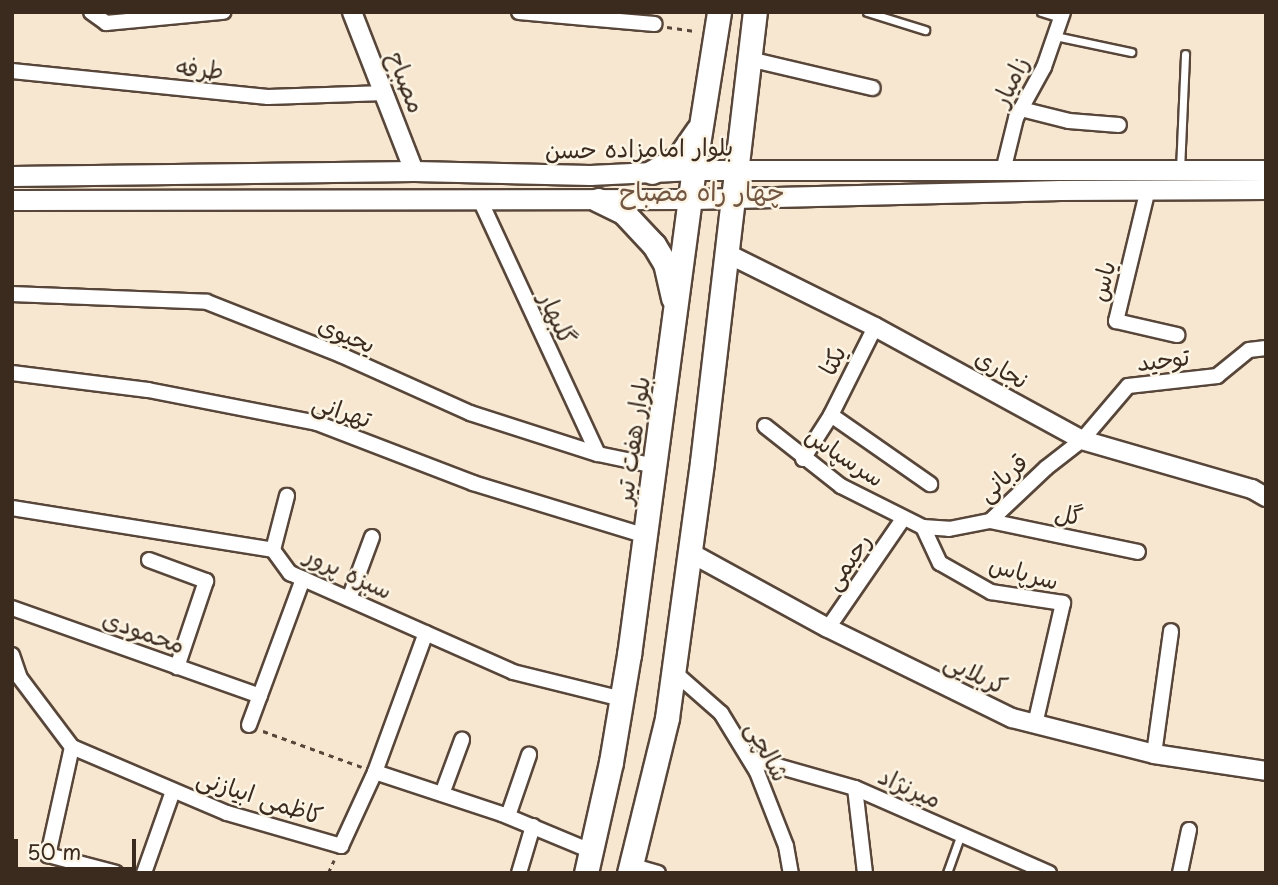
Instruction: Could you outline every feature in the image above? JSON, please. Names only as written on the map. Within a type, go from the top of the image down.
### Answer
[{"type":"main road","points":[[629,869],[667,718],[755,12]]},
{"type":"main road","name":"بلوار هفت تیر","points":[[588,862],[622,699],[694,170],[718,23]]},
{"type":"main road","points":[[652,172],[679,157],[702,124]]},
{"type":"main road","name":"بلوار امامزاده حسن","points":[[12,176],[414,171],[590,175],[694,170],[1180,171],[1266,189]]},
{"type":"main road","name":"بلوار امامزاده حسن","points":[[12,200],[598,200],[1148,189],[1227,180],[1266,170]]},
{"type":"main road","points":[[598,200],[623,212],[654,245],[665,263],[676,317]]},
{"type":"street","points":[[91,12],[106,23],[223,12]]},
{"type":"street","name":"مصباح","points":[[352,12],[414,171]]},
{"type":"street","points":[[519,12],[654,24]]},
{"type":"street","name":"زامیار","points":[[1003,171],[1021,109],[1044,67],[1062,15]]},
{"type":"street","points":[[749,59],[873,88]]},
{"type":"street","name":"طرفه","points":[[12,71],[268,97],[385,93]]},
{"type":"street","points":[[1021,109],[1069,121],[1119,125]]},
{"type":"street","name":"یاس","points":[[1148,189],[1116,321],[1178,335]]},
{"type":"street","name":"گلبهار","points":[[480,200],[598,454]]},
{"type":"street","name":"نجاری","points":[[726,253],[875,327],[1082,440],[1252,489],[1266,497]]},
{"type":"street","name":"یحیوی","points":[[12,294],[206,302],[341,355],[470,414],[598,454],[655,466]]},
{"type":"street","name":"یکتا","points":[[803,459],[831,415],[875,327]]},
{"type":"street","name":"توحید","points":[[1082,440],[1128,386],[1217,376],[1249,350],[1266,348]]},
{"type":"street","name":"تهرانی","points":[[12,373],[148,390],[317,423],[473,482],[646,536]]},
{"type":"street","points":[[831,415],[930,484]]},
{"type":"street","name":"سرسپاس","points":[[765,426],[803,459],[841,486],[903,519]]},
{"type":"street","name":"قربانی","points":[[903,519],[923,527],[949,529],[990,521],[1046,468],[1082,440]]},
{"type":"street","points":[[273,550],[287,496]]},
{"type":"street","name":"سبزه پرور","points":[[12,508],[273,550],[290,573],[513,672],[622,699]]},
{"type":"street","name":"رحیمی","points":[[828,628],[903,519]]},
{"type":"street","name":"گل","points":[[990,521],[1139,552]]},
{"type":"street","name":"سرپاس","points":[[923,527],[940,564],[991,592],[1063,603],[1035,724]]},
{"type":"street","points":[[349,599],[372,537]]},
{"type":"street","name":"کربلایی","points":[[689,552],[828,628],[1012,718],[1154,754],[1266,771]]},
{"type":"street","points":[[149,560],[206,581],[177,667]]},
{"type":"street","points":[[249,725],[303,579]]},
{"type":"street","name":"محمودی","points":[[12,608],[260,696]]},
{"type":"street","points":[[1154,754],[1171,631]]},
{"type":"street","points":[[426,633],[375,772],[533,826],[588,862]]},
{"type":"street","points":[[12,655],[20,678],[72,747],[48,855],[116,873]]},
{"type":"street","name":"شالچی","points":[[673,671],[721,713],[749,758],[786,846],[791,873]]},
{"type":"street","points":[[442,794],[462,740]]},
{"type":"street","name":"کاظمی ابیازنی","points":[[72,747],[227,813],[341,846],[375,772]]},
{"type":"street","points":[[508,816],[530,755]]},
{"type":"street","name":"میرنژاد","points":[[749,758],[855,788],[1049,873]]},
{"type":"street","points":[[855,788],[865,873]]},
{"type":"street","points":[[144,873],[173,791]]},
{"type":"street","points":[[519,873],[533,826]]},
{"type":"street","points":[[1180,873],[1189,830]]},
{"type":"street","points":[[629,869],[658,873]]},
{"type":"lane","points":[[867,12],[925,30]]},
{"type":"lane","points":[[1041,12],[1062,15]]},
{"type":"lane","points":[[1055,36],[1131,52]]},
{"type":"lane","points":[[1180,171],[1185,54]]},
{"type":"lane","points":[[947,873],[961,835]]},
{"type":"path","points":[[654,24],[718,23]]},
{"type":"path","points":[[249,725],[375,772]]},
{"type":"district","name":"چهار راه مصباح","points":[[702,191]]}]
